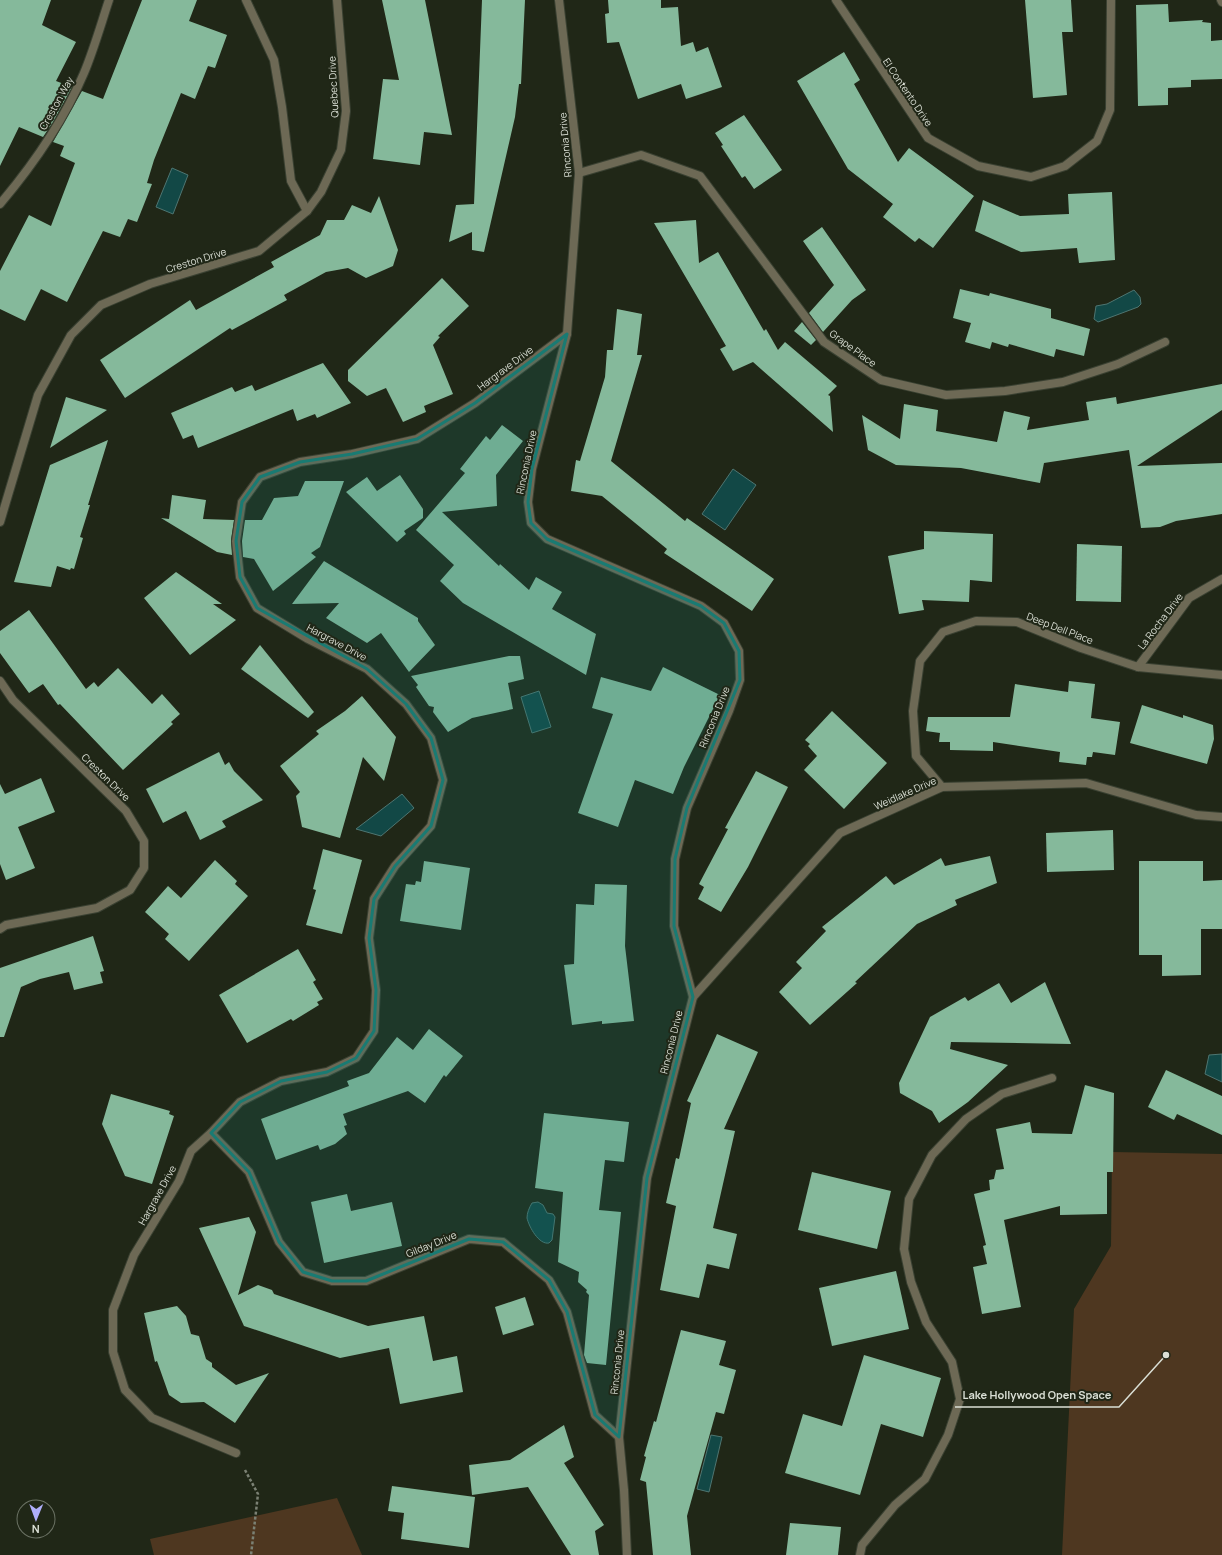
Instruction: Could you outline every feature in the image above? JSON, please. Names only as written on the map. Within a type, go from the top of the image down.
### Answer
[{"type":"street","name":"Creston Way","points":[[0,204],[15,186],[56,127],[84,72],[109,0]]},
{"type":"street","points":[[246,0],[274,60],[282,107],[291,181],[307,211]]},
{"type":"street","name":"Quebec Drive","points":[[307,211],[321,192],[341,150],[346,111],[337,0]]},
{"type":"street","name":"Rinconia Drive","points":[[559,0],[579,173],[567,334],[532,469],[528,502],[532,523],[547,539],[701,606],[724,623],[739,651],[740,680],[729,711],[687,808],[675,859],[674,926],[693,997],[647,1178],[619,1436],[624,1490],[627,1555]]},
{"type":"street","name":"El Contento Drive","points":[[836,0],[928,138],[978,166],[1031,176],[1065,166],[1097,141],[1110,110],[1111,0]]},
{"type":"street","name":"Grape Place","points":[[579,173],[641,155],[700,176],[824,342],[881,380],[946,395],[1004,391],[1063,382],[1118,364],[1165,342]]},
{"type":"street","name":"Creston Drive","points":[[0,522],[38,395],[71,335],[101,306],[150,284],[259,251],[307,211]]},
{"type":"street","name":"Hargrave Drive","points":[[236,1453],[152,1418],[125,1390],[113,1352],[113,1310],[134,1255],[179,1181],[191,1151],[211,1133],[240,1102],[281,1081],[327,1072],[356,1058],[374,1031],[376,990],[369,938],[374,899],[395,866],[431,826],[443,780],[431,738],[406,704],[367,669],[308,638],[257,608],[240,577],[236,541],[242,502],[260,477],[300,462],[352,454],[417,439],[474,403],[567,334]]},
{"type":"street","name":"La Rocha Drive","points":[[1138,667],[1189,598],[1222,579]]},
{"type":"street","name":"Deep Dell Place","points":[[942,787],[916,756],[912,711],[920,661],[943,632],[976,622],[1017,622],[1081,648],[1138,667],[1222,675]]},
{"type":"street","name":"Creston Drive","points":[[0,681],[13,700],[126,811],[144,841],[144,868],[130,890],[97,908],[6,925],[0,929]]},
{"type":"street","name":"Weidlake Drive","points":[[693,997],[840,833],[942,787],[1086,783],[1196,815],[1222,817]]},
{"type":"street","points":[[860,1555],[862,1545],[895,1505],[925,1480],[948,1436],[960,1399],[952,1362],[926,1322],[911,1282],[904,1249],[909,1199],[932,1155],[966,1119],[1002,1094],[1052,1078]]},
{"type":"street","name":"Gilday Drive","points":[[211,1133],[249,1172],[279,1242],[303,1272],[332,1281],[366,1281],[469,1239],[503,1242],[549,1280],[567,1312],[595,1415],[619,1436]]},
{"type":"path","points":[[236,1453],[258,1494],[251,1555]]},
{"type":"highlighted area","points":[[567,334],[532,469],[528,502],[531,523],[547,539],[701,606],[724,623],[739,651],[740,680],[687,808],[675,859],[674,926],[693,997],[647,1178],[619,1437],[595,1415],[567,1312],[549,1280],[503,1242],[469,1239],[366,1281],[332,1281],[303,1272],[279,1242],[249,1172],[211,1133],[240,1102],[281,1081],[327,1072],[356,1058],[374,1031],[376,990],[369,938],[374,899],[395,866],[431,826],[443,780],[431,738],[406,704],[367,669],[257,608],[240,577],[236,541],[242,502],[260,477],[300,462],[352,454],[417,439],[475,403]]},
{"type":"shaded area","points":[[1112,1152],[1222,1154],[1222,1555],[1062,1555],[1074,1309],[1111,1246]]},
{"type":"shaded area","points":[[337,1498],[362,1555],[154,1555],[150,1539]]},
{"type":"water","points":[[172,168],[188,175],[173,214],[156,207]]},
{"type":"water","points":[[1134,290],[1140,297],[1141,304],[1138,307],[1098,322],[1094,319],[1096,306],[1107,304]]},
{"type":"water","points":[[733,469],[756,485],[725,530],[702,514]]},
{"type":"water","points":[[539,691],[551,727],[532,733],[521,697]]},
{"type":"water","points":[[402,794],[414,808],[381,836],[356,829]]},
{"type":"water","points":[[1222,1054],[1222,1082],[1205,1074],[1209,1055]]},
{"type":"water","points":[[538,1202],[543,1205],[547,1213],[553,1214],[555,1217],[552,1240],[549,1243],[545,1243],[535,1235],[527,1218],[528,1210],[532,1203]]},
{"type":"water","points":[[711,1435],[722,1437],[709,1492],[697,1489]]},
{"type":"building","points":[[0,0],[51,0],[42,25],[76,42],[56,81],[72,87],[53,122],[43,137],[19,127],[0,166]]},
{"type":"building","points":[[142,0],[197,0],[189,21],[227,35],[215,68],[208,66],[195,99],[181,93],[154,160],[147,183],[152,184],[137,222],[128,219],[120,237],[103,231],[67,302],[41,289],[25,321],[0,309],[0,271],[29,215],[51,226],[75,163],[60,156],[64,146],[53,142],[82,91],[103,99]]},
{"type":"building","points":[[382,0],[425,0],[452,135],[424,132],[420,165],[373,159],[383,79],[399,80]]},
{"type":"building","points":[[482,0],[525,0],[521,84],[519,84],[515,117],[484,252],[472,250],[472,232],[449,242],[456,205],[474,204]]},
{"type":"building","points":[[608,0],[661,0],[661,8],[678,7],[681,46],[693,42],[696,52],[708,47],[722,87],[686,99],[681,84],[638,99],[619,42],[607,43],[605,14],[609,13]]},
{"type":"building","points":[[1025,0],[1071,0],[1073,32],[1062,32],[1067,95],[1033,98]]},
{"type":"building","points":[[1168,4],[1169,22],[1203,20],[1202,22],[1211,23],[1211,41],[1222,40],[1222,79],[1191,80],[1191,87],[1168,88],[1168,105],[1138,106],[1136,5]]},
{"type":"building","points":[[844,52],[860,80],[854,84],[898,162],[909,148],[974,196],[933,248],[919,238],[915,242],[883,217],[893,204],[848,169],[797,81]]},
{"type":"building","points":[[744,115],[782,170],[754,189],[745,176],[742,178],[721,146],[723,145],[715,133]]},
{"type":"building","points":[[1112,192],[1115,260],[1079,263],[1077,248],[1021,252],[975,231],[983,200],[1020,216],[1069,214],[1068,194]]},
{"type":"building","points":[[379,196],[398,250],[393,266],[366,278],[348,268],[326,272],[284,295],[287,300],[232,330],[230,328],[125,398],[100,360],[190,300],[196,310],[274,267],[271,262],[320,235],[327,220],[344,220],[352,205],[371,213]]},
{"type":"building","points":[[696,220],[699,263],[718,252],[764,331],[766,329],[778,350],[785,342],[837,386],[828,395],[830,396],[833,432],[753,362],[733,371],[720,349],[726,346],[654,223]]},
{"type":"building","points":[[822,227],[866,290],[852,300],[823,332],[809,313],[834,285],[803,241]]},
{"type":"building","points":[[442,278],[469,306],[438,336],[440,337],[433,345],[453,394],[424,406],[426,412],[403,422],[386,388],[367,396],[348,381],[348,370]]},
{"type":"building","points":[[960,289],[989,296],[990,293],[1051,309],[1051,318],[1090,329],[1084,356],[1056,349],[1054,357],[1009,344],[1008,347],[992,342],[990,349],[965,342],[971,323],[953,318]]},
{"type":"building","points":[[617,309],[642,314],[637,355],[642,355],[611,461],[685,521],[687,518],[774,579],[752,611],[664,553],[667,549],[602,496],[571,491],[576,460],[580,461],[605,377],[607,350],[613,350]]},
{"type":"building","points":[[802,322],[816,340],[811,345],[794,331]]},
{"type":"building","points":[[323,363],[351,403],[317,418],[315,414],[297,421],[293,409],[198,448],[193,435],[183,439],[171,413],[232,387],[235,392],[252,385],[255,391]]},
{"type":"building","points":[[1222,384],[1222,410],[1137,466],[1222,463],[1222,514],[1176,521],[1160,527],[1141,528],[1129,450],[1044,463],[1040,483],[961,468],[896,465],[868,450],[862,415],[900,439],[904,404],[938,410],[936,431],[997,442],[1004,411],[1030,417],[1027,430],[1089,420],[1086,402],[1116,397],[1117,404]]},
{"type":"building","points":[[66,397],[107,410],[50,448]]},
{"type":"building","points":[[502,425],[523,441],[496,475],[497,506],[442,512],[499,566],[500,564],[529,590],[536,577],[562,592],[552,609],[596,634],[586,675],[463,603],[440,581],[454,565],[416,530],[465,473],[460,469],[486,436],[490,440]]},
{"type":"building","points":[[108,440],[88,505],[90,505],[80,537],[83,538],[74,569],[71,568],[70,570],[57,566],[51,587],[14,582],[50,465]]},
{"type":"building","points":[[400,475],[423,509],[423,518],[404,531],[406,534],[397,542],[346,492],[367,477],[377,491]]},
{"type":"building","points":[[305,481],[344,481],[320,547],[311,553],[316,557],[273,591],[254,559],[243,557],[242,541],[245,520],[262,520],[274,498],[298,496]]},
{"type":"building","points":[[172,495],[206,500],[203,519],[234,520],[231,540],[232,555],[217,552],[161,518],[169,519]]},
{"type":"building","points":[[924,531],[993,534],[992,582],[970,580],[969,602],[922,600],[924,610],[899,614],[888,556],[924,549]]},
{"type":"building","points":[[1077,544],[1122,546],[1121,602],[1076,601]]},
{"type":"building","points":[[324,561],[418,618],[418,621],[435,645],[409,672],[381,633],[367,643],[326,618],[339,603],[292,604]]},
{"type":"building","points":[[176,572],[222,604],[213,604],[236,620],[190,655],[144,598]]},
{"type":"building","points":[[29,610],[86,689],[94,682],[98,687],[118,668],[152,704],[162,694],[180,714],[171,722],[173,724],[123,770],[60,704],[58,705],[43,684],[29,693],[0,653],[0,631]]},
{"type":"building","points":[[260,645],[314,712],[308,718],[241,669]]},
{"type":"building","points":[[509,656],[520,656],[524,679],[508,683],[513,709],[472,718],[448,732],[433,712],[434,707],[429,706],[416,687],[418,685],[411,676]]},
{"type":"building","points":[[663,667],[720,695],[684,767],[673,794],[635,780],[618,827],[578,813],[613,714],[592,708],[601,677],[651,691]]},
{"type":"building","points":[[1069,681],[1095,684],[1091,718],[1120,722],[1115,755],[1093,752],[1092,757],[1087,757],[1086,765],[1059,762],[1060,752],[993,742],[993,751],[950,750],[950,742],[939,742],[940,733],[926,731],[928,717],[1010,717],[1015,684],[1068,692]]},
{"type":"building","points":[[362,696],[396,737],[384,781],[363,757],[340,838],[302,827],[296,796],[300,792],[280,766],[319,734],[316,731],[345,711]]},
{"type":"building","points":[[1142,705],[1183,718],[1183,715],[1213,725],[1214,739],[1207,764],[1130,743]]},
{"type":"building","points":[[832,711],[887,763],[844,809],[804,770],[817,756],[808,746],[810,744],[805,740]]},
{"type":"building","points":[[219,752],[225,765],[229,762],[234,771],[263,800],[222,821],[226,827],[200,840],[186,811],[163,823],[146,789]]},
{"type":"building","points":[[756,771],[788,787],[748,867],[721,912],[698,899],[704,887],[699,884],[728,829],[725,828]]},
{"type":"building","points":[[41,778],[55,812],[18,827],[35,868],[6,880],[0,864],[0,784],[5,794]]},
{"type":"building","points":[[1113,830],[1114,870],[1047,872],[1046,833]]},
{"type":"building","points":[[323,849],[362,860],[342,934],[306,925],[316,890],[313,889]]},
{"type":"building","points":[[990,856],[997,883],[955,900],[957,905],[917,924],[855,982],[857,983],[810,1025],[779,992],[802,968],[796,962],[826,931],[822,927],[886,876],[894,885],[941,858],[945,866]]},
{"type":"building","points":[[215,860],[237,881],[235,884],[248,896],[189,961],[165,939],[169,934],[145,912],[168,886],[181,898]]},
{"type":"building","points":[[424,861],[470,868],[461,930],[400,921],[406,884],[415,885],[416,881],[421,882]]},
{"type":"building","points":[[1139,861],[1203,861],[1203,881],[1222,880],[1222,929],[1201,929],[1201,975],[1162,976],[1162,955],[1139,955]]},
{"type":"building","points":[[595,884],[627,885],[625,946],[634,1021],[602,1024],[602,1021],[572,1025],[564,965],[574,964],[576,904],[594,905]]},
{"type":"building","points":[[93,936],[104,971],[100,972],[103,983],[74,990],[69,972],[40,979],[21,987],[4,1037],[0,1037],[0,968]]},
{"type":"building","points":[[298,949],[316,980],[313,982],[323,999],[317,1002],[319,1005],[293,1021],[291,1019],[247,1043],[219,995]]},
{"type":"building","points":[[1045,982],[1071,1044],[951,1042],[950,1049],[1008,1065],[968,1102],[939,1123],[932,1111],[900,1093],[899,1083],[930,1017],[965,997],[968,1001],[999,983],[1011,1003]]},
{"type":"building","points":[[429,1029],[463,1056],[446,1077],[444,1075],[425,1103],[408,1091],[343,1114],[347,1125],[344,1126],[347,1134],[335,1144],[320,1150],[318,1145],[276,1160],[261,1119],[349,1086],[347,1081],[369,1073],[397,1037],[413,1050]]},
{"type":"building","points":[[717,1034],[758,1052],[724,1129],[735,1131],[713,1228],[737,1234],[729,1269],[707,1264],[699,1298],[660,1290],[676,1206],[666,1203],[676,1158],[679,1159],[691,1103],[687,1101]]},
{"type":"building","points":[[1166,1070],[1222,1096],[1222,1135],[1177,1114],[1174,1120],[1148,1107]]},
{"type":"building","points":[[1085,1085],[1114,1093],[1113,1172],[1107,1172],[1107,1214],[1060,1215],[1060,1206],[1004,1220],[1021,1307],[982,1314],[973,1267],[987,1264],[983,1246],[986,1245],[974,1194],[990,1190],[989,1180],[994,1179],[996,1170],[1004,1169],[996,1129],[1030,1122],[1032,1133],[1072,1134]]},
{"type":"building","points":[[111,1094],[170,1111],[169,1114],[174,1116],[152,1184],[125,1176],[102,1124]]},
{"type":"building","points":[[544,1113],[629,1122],[624,1162],[605,1160],[599,1210],[621,1212],[606,1365],[587,1363],[584,1355],[589,1295],[586,1292],[587,1290],[578,1282],[579,1272],[558,1262],[563,1192],[535,1188]]},
{"type":"building","points":[[812,1172],[891,1191],[877,1249],[798,1230]]},
{"type":"building","points":[[347,1194],[351,1211],[392,1202],[402,1246],[324,1263],[311,1202]]},
{"type":"building","points":[[249,1217],[256,1232],[238,1295],[258,1285],[272,1290],[274,1294],[368,1326],[424,1316],[433,1361],[457,1356],[463,1392],[400,1404],[389,1348],[340,1358],[244,1326],[199,1228]]},
{"type":"building","points":[[896,1271],[909,1329],[832,1346],[819,1288]]},
{"type":"building","points":[[525,1297],[534,1325],[503,1335],[495,1307]]},
{"type":"building","points":[[177,1306],[186,1316],[191,1334],[199,1336],[206,1359],[212,1363],[212,1367],[236,1385],[269,1373],[235,1423],[204,1402],[181,1403],[169,1395],[157,1361],[155,1362],[144,1313]]},
{"type":"building","points":[[681,1330],[726,1341],[719,1365],[736,1370],[724,1414],[716,1412],[687,1516],[691,1555],[653,1555],[646,1482],[640,1480],[646,1457],[644,1456],[654,1421],[656,1422]]},
{"type":"building","points":[[864,1355],[941,1378],[923,1437],[881,1424],[860,1495],[785,1473],[803,1414],[842,1426]]},
{"type":"building","points":[[564,1425],[574,1457],[564,1463],[604,1525],[595,1531],[599,1555],[571,1555],[528,1487],[472,1495],[469,1465],[510,1460]]},
{"type":"building","points":[[392,1486],[475,1497],[469,1548],[401,1539],[404,1513],[388,1511]]},
{"type":"building","points":[[790,1523],[841,1527],[838,1555],[786,1555]]},
{"type":"place","name":"Lake Hollywood Open Space","points":[[1166,1355]]}]
